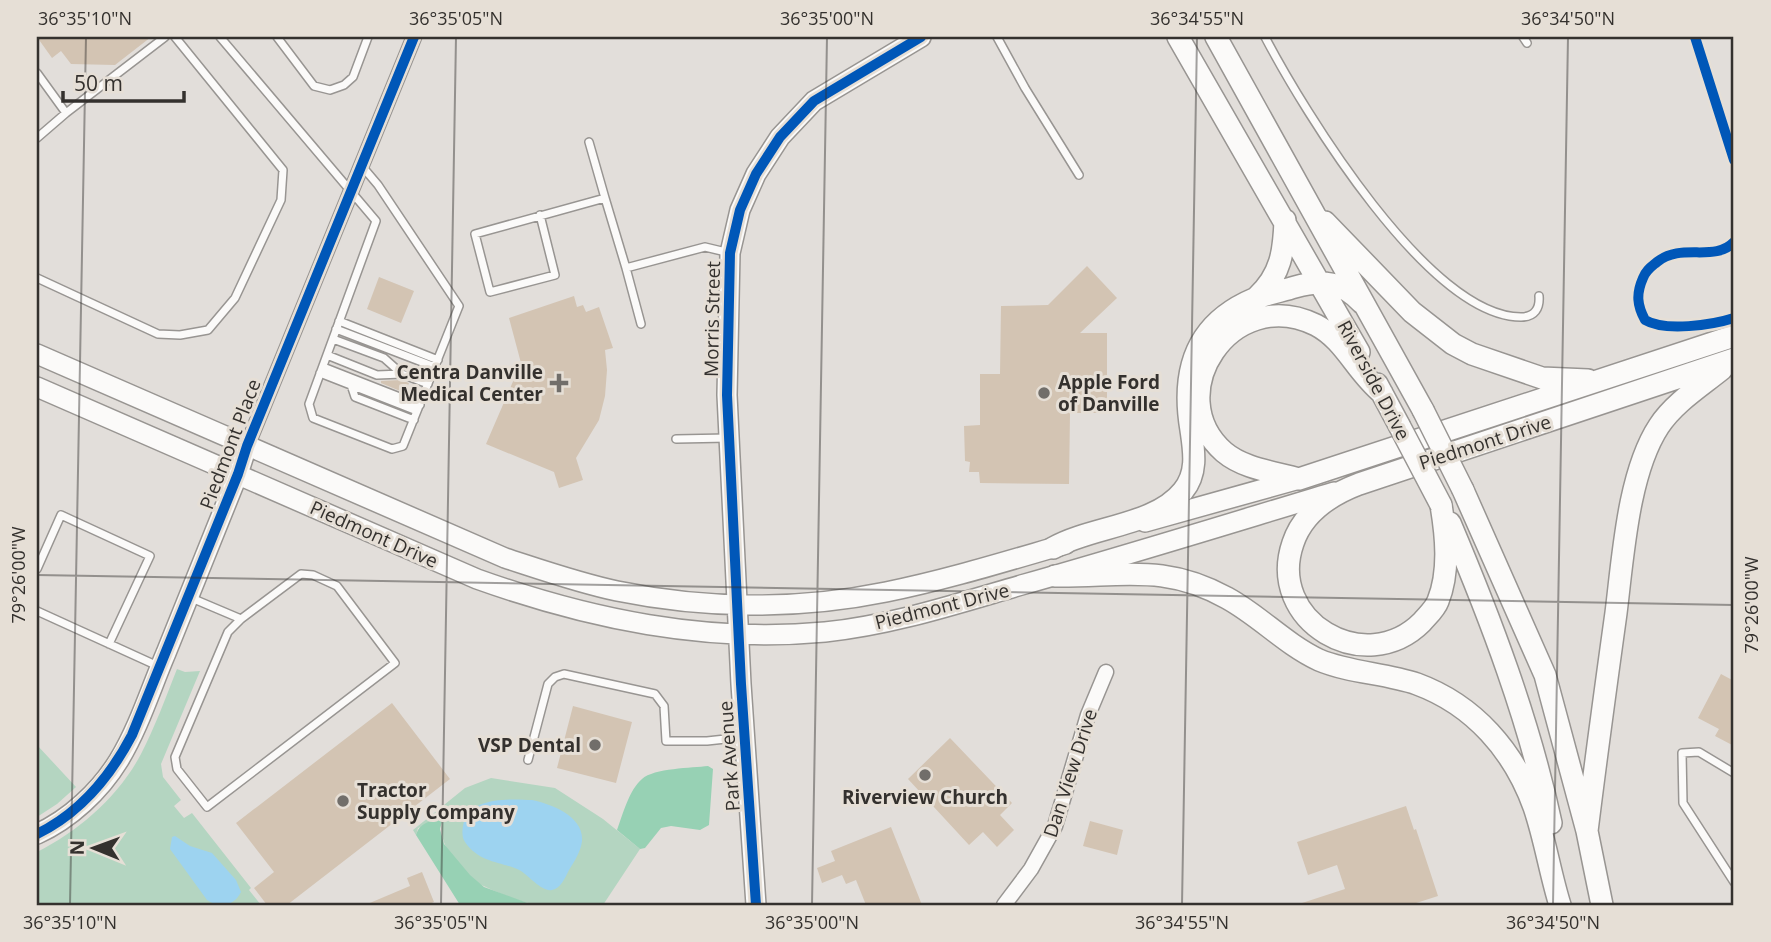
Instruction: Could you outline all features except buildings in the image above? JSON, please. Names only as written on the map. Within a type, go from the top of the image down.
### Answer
[{"type":"main road","name":"Morris Street","points":[[738,604],[727,395],[730,253],[740,210],[756,174],[780,137],[814,101],[921,37]]},
{"type":"main road","name":"Riverside Drive","points":[[1178,37],[1320,282],[1441,505],[1489,620],[1530,741],[1548,806],[1568,905]]},
{"type":"main road","name":"Riverside Drive","points":[[1216,37],[1423,410],[1463,490],[1545,675],[1587,831],[1602,905]]},
{"type":"main road","points":[[1312,212],[1337,232],[1412,312],[1453,344],[1472,354],[1542,378],[1600,381]]},
{"type":"main road","points":[[1254,300],[1274,278],[1284,246],[1285,220]]},
{"type":"main road","points":[[1053,548],[1070,538],[1151,515],[1182,493],[1189,483],[1194,462],[1187,388],[1195,354],[1216,326],[1233,311],[1254,300],[1320,282],[1341,286],[1352,292],[1362,303]]},
{"type":"main road","points":[[1299,479],[1234,459],[1219,446],[1209,432],[1203,417],[1200,386],[1213,351],[1223,338],[1236,327],[1268,317],[1292,317],[1312,323],[1338,340],[1367,381],[1382,393]]},
{"type":"main road","name":"Piedmont Drive","points":[[37,354],[482,548],[552,573],[650,597],[738,604],[835,600],[887,592],[1053,548],[1299,479],[1731,337]]},
{"type":"main road","points":[[1587,831],[1621,576],[1641,465],[1659,426],[1672,410],[1734,359]]},
{"type":"main road","name":"Piedmont Drive","points":[[37,387],[477,579],[539,601],[641,625],[739,634],[825,632],[908,618],[1359,485],[1734,359]]},
{"type":"main road","name":"Piedmont Place","points":[[37,834],[88,798],[118,761],[132,735],[160,667],[247,446]]},
{"type":"main road","points":[[1359,485],[1343,490],[1312,512],[1294,537],[1287,570],[1295,602],[1307,618],[1334,638],[1350,643],[1371,644],[1388,641],[1416,627],[1431,612],[1438,601],[1446,554],[1441,505]]},
{"type":"main road","points":[[1055,576],[1144,573],[1199,585],[1251,612],[1299,649],[1321,660],[1346,668],[1397,677],[1452,700],[1490,731],[1524,784],[1534,808],[1560,905]]},
{"type":"main road","name":"Park Avenue","points":[[738,604],[756,905]]},
{"type":"street","name":"Piedmont Place","points":[[247,446],[414,37]]},
{"type":"street","name":"Dan View Drive","points":[[1004,905],[1031,869],[1055,826],[1088,715],[1106,672]]},
{"type":"lane","points":[[37,138],[166,37]]},
{"type":"lane","points":[[37,278],[158,334],[180,335],[208,330],[236,298],[281,200],[283,170],[175,37]]},
{"type":"lane","points":[[219,37],[376,221],[309,404],[313,418],[392,449],[403,446],[460,306],[378,185],[361,165]]},
{"type":"lane","points":[[277,37],[314,86],[330,90],[344,85],[353,76],[368,37]]},
{"type":"lane","points":[[997,37],[1079,175]]},
{"type":"lane","points":[[1265,37],[1318,125],[1378,210],[1425,265],[1461,294],[1487,309],[1505,315],[1531,315],[1539,304],[1539,296]]},
{"type":"lane","points":[[37,73],[66,113]]},
{"type":"lane","points":[[589,142],[641,324]]},
{"type":"lane","points":[[540,215],[555,275],[490,292],[475,234],[540,215],[606,198]]},
{"type":"lane","points":[[626,268],[705,247],[730,253]]},
{"type":"lane","points":[[339,321],[436,363]]},
{"type":"lane","points":[[336,329],[436,363]]},
{"type":"lane","points":[[333,339],[384,358],[402,374],[428,384]]},
{"type":"lane","points":[[327,355],[377,376],[402,374]]},
{"type":"lane","points":[[321,370],[351,385],[419,408]]},
{"type":"lane","points":[[321,370],[419,408]]},
{"type":"lane","points":[[351,385],[355,397],[414,421]]},
{"type":"lane","points":[[676,439],[730,438]]},
{"type":"lane","points":[[37,569],[61,515],[150,556],[109,644]]},
{"type":"lane","points":[[313,575],[337,586],[395,663],[207,807],[177,769],[175,757],[225,639],[241,619],[296,577],[313,575]]},
{"type":"lane","points":[[188,597],[241,619]]},
{"type":"lane","points":[[37,611],[160,667]]},
{"type":"lane","points":[[528,760],[548,684],[555,677],[564,674],[655,694],[664,706],[666,741],[745,737]]},
{"type":"lane","points":[[1734,773],[1699,752],[1682,753],[1683,803],[1734,883]]},
{"type":"green space","points":[[177,669],[185,672],[200,671],[161,764],[163,777],[181,800],[174,806],[184,818],[192,813],[251,888],[249,890],[261,905],[37,905],[37,852],[83,823],[121,784],[146,744]]},
{"type":"green space","points":[[37,745],[76,787],[37,817]]},
{"type":"green space","points":[[708,766],[713,769],[709,825],[700,830],[671,826],[661,828],[645,848],[640,849],[617,830],[630,796],[642,779],[664,771]]},
{"type":"green space","points":[[491,778],[555,788],[603,819],[640,849],[603,905],[547,906],[509,897],[477,882],[460,868],[443,839],[443,819],[418,828],[416,835],[413,830],[465,788]]},
{"type":"green space","points":[[443,818],[440,829],[444,844],[470,875],[484,887],[533,905],[460,905],[416,835],[423,825]]},
{"type":"water","points":[[502,800],[532,800],[565,813],[578,825],[581,832],[582,841],[577,856],[562,882],[552,890],[540,886],[521,871],[477,854],[465,842],[463,836],[466,816],[481,804]]},
{"type":"water","points":[[175,836],[190,846],[212,853],[236,880],[241,892],[235,900],[226,905],[217,905],[207,900],[170,849],[172,837]]},
{"type":"cycle path","points":[[37,834],[80,805],[104,779],[132,735],[414,37]]},
{"type":"cycle path","points":[[756,905],[741,684],[727,395],[730,253],[740,210],[756,174],[780,137],[814,101],[921,37]]},
{"type":"cycle path","points":[[1695,37],[1734,160]]},
{"type":"cycle path","points":[[1734,242],[1717,251],[1667,256],[1644,275],[1638,299],[1645,320],[1664,326],[1701,325],[1734,318]]},
{"type":"place","name":"Centra Danville Medical Center","points":[[559,383]]},
{"type":"place","name":"Apple Ford of Danville","points":[[1044,393]]},
{"type":"place","name":"VSP Dental","points":[[595,745]]},
{"type":"place","name":"Riverview Church","points":[[925,775]]},
{"type":"place","name":"Tractor Supply Company","points":[[343,801]]}]
